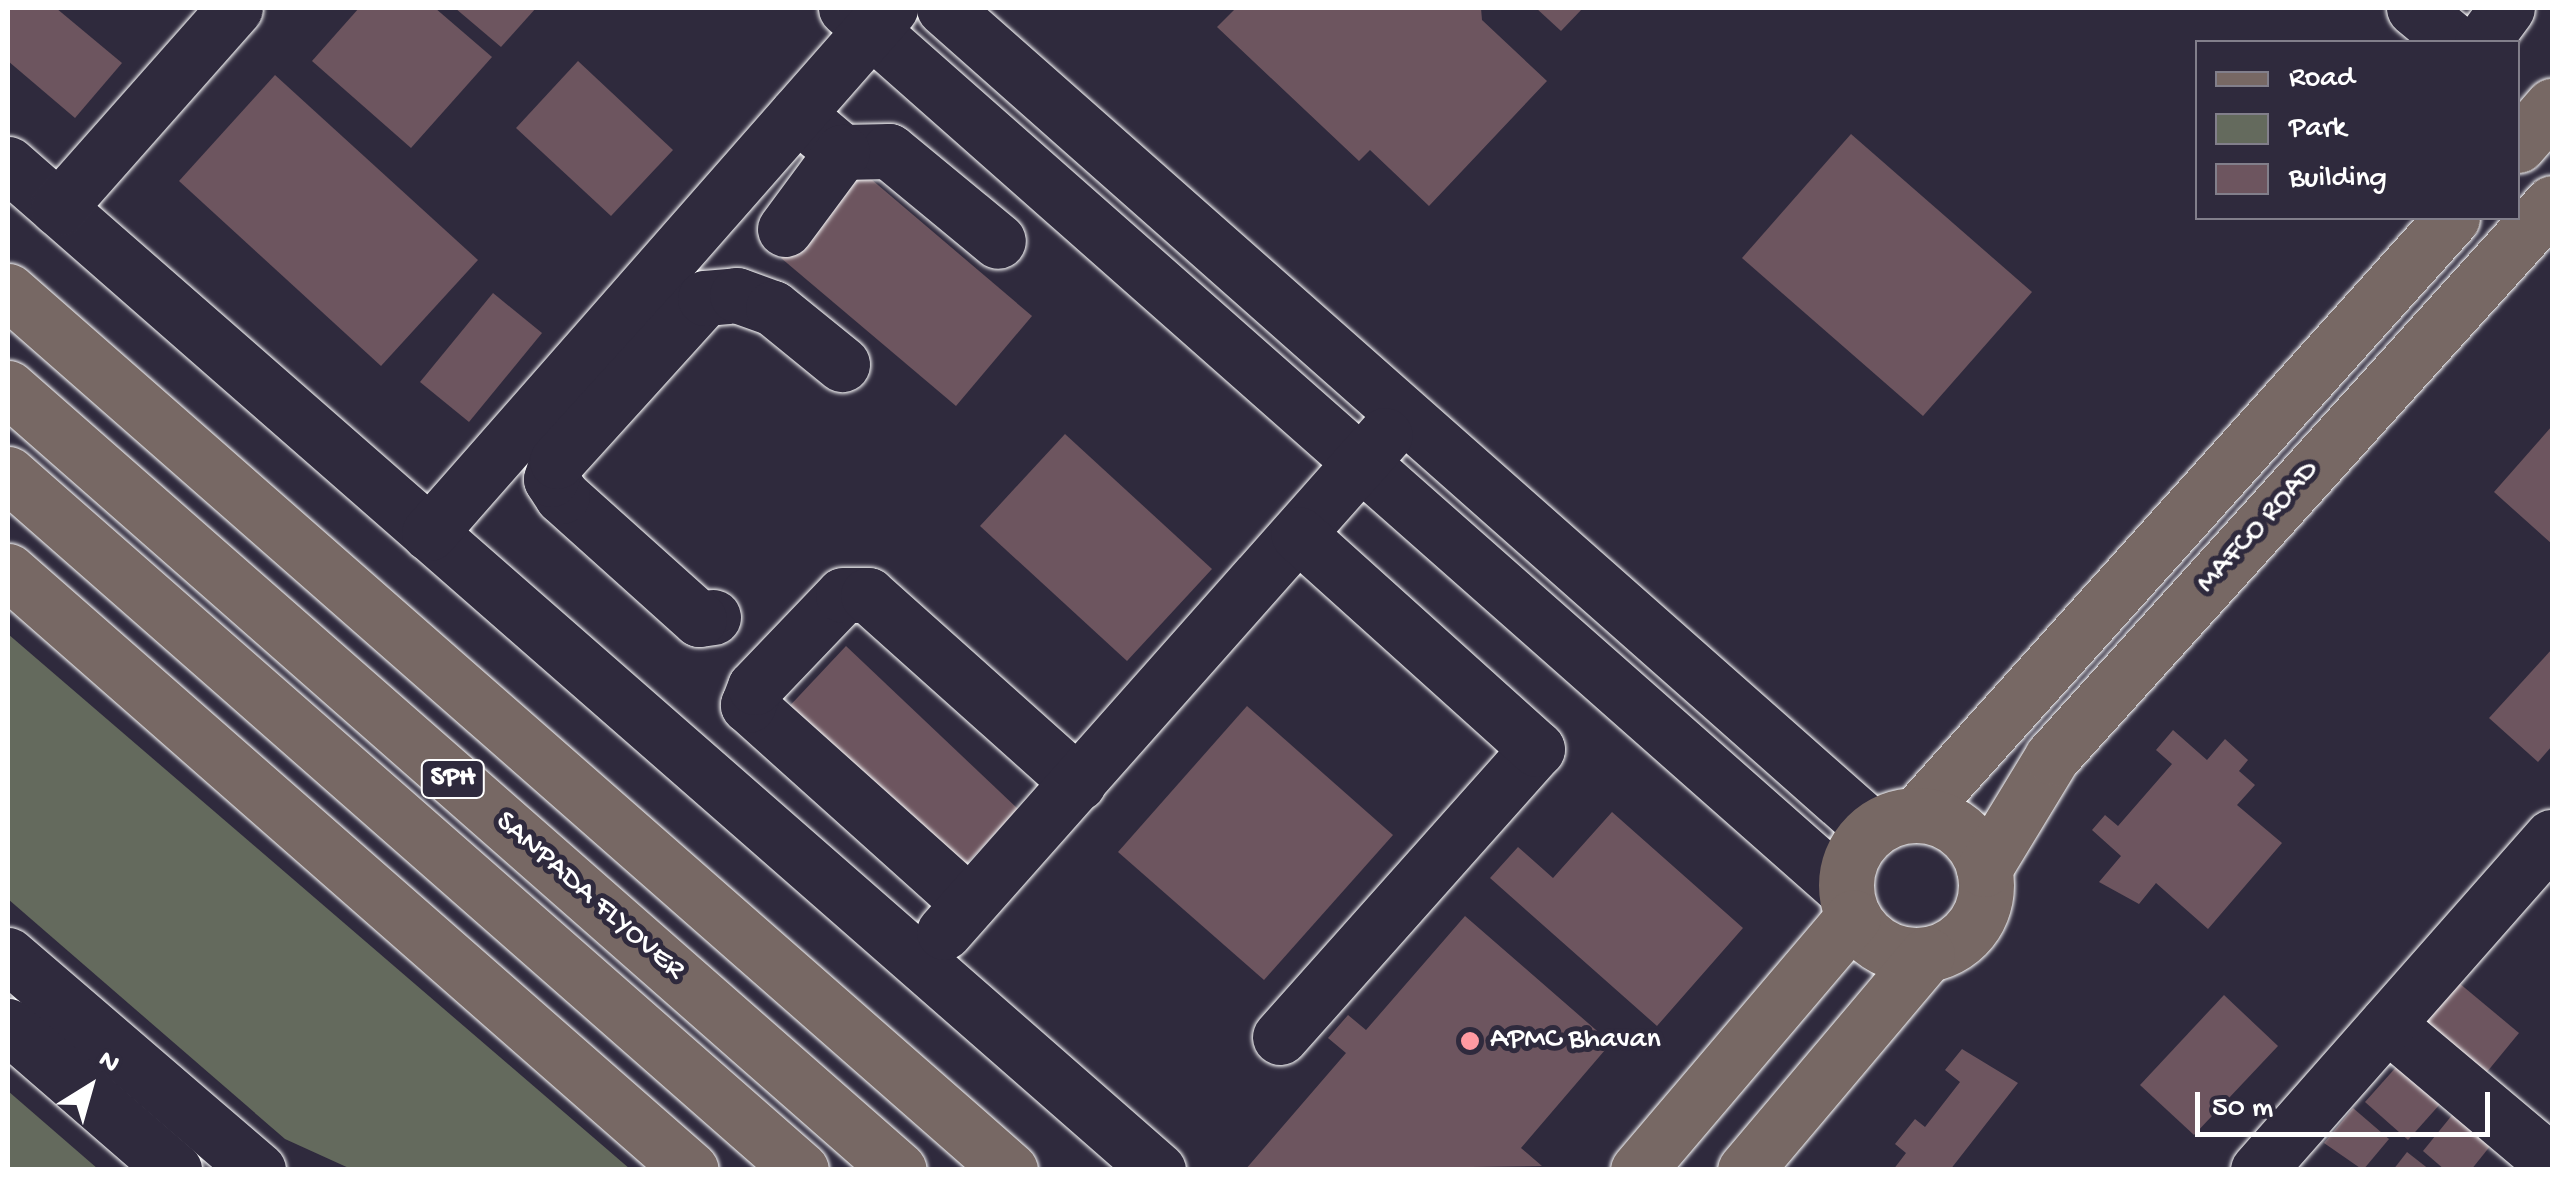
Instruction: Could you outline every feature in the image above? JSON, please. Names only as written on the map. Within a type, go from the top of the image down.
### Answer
[{"type":"main road","name":"MAFCO ROAD","points":[[1984,869],[2052,757],[2552,202]]},
{"type":"main road","points":[[1927,955],[1884,948],[1849,903],[1847,866],[1894,822],[2450,220]]},
{"type":"main road","points":[[8,291],[1010,1170]]},
{"type":"main road","name":"SANPADA FLYOVER","points":[[8,388],[899,1170]]},
{"type":"main road","name":"SPH","points":[[8,474],[802,1170]]},
{"type":"main road","points":[[8,571],[691,1170]]},
{"type":"main road","points":[[1745,1170],[1927,955],[1968,933],[1986,891],[1984,869],[1960,830],[1894,822]]},
{"type":"main road","points":[[1638,1170],[1849,903]]},
{"type":"street","points":[[58,208],[235,8]]},
{"type":"street","points":[[944,8],[1404,414],[1894,822]]},
{"type":"street","points":[[2414,8],[2452,40]]},
{"type":"street","points":[[2484,40],[2508,8]]},
{"type":"street","points":[[713,617],[699,618],[551,479],[625,349],[869,15],[1849,903]]},
{"type":"street","points":[[797,114],[842,152],[889,151],[998,241]]},
{"type":"street","points":[[785,229],[842,152]]},
{"type":"street","points":[[8,164],[1158,1170]]},
{"type":"street","points":[[429,533],[625,349],[705,298],[738,295],[773,308],[842,364]]},
{"type":"street","points":[[918,960],[1404,414]]},
{"type":"street","points":[[1280,1037],[1538,749],[1298,534]]},
{"type":"street","points":[[969,903],[748,705],[754,687],[843,594],[868,596],[1078,783]]},
{"type":"street","points":[[2258,1170],[2552,838]]},
{"type":"street","points":[[8,955],[258,1170]]},
{"type":"street","points":[[2387,1024],[2552,1163]]},
{"type":"street","points":[[8,1026],[174,1170]]},
{"type":"green space","points":[[8,634],[630,1169],[351,1169],[285,1139],[8,899]]},
{"type":"green space","points":[[8,1091],[98,1169],[8,1169]]},
{"type":"building","points":[[8,8],[56,8],[122,63],[75,118],[8,61]]},
{"type":"building","points":[[359,8],[435,8],[492,57],[411,148],[312,61]]},
{"type":"building","points":[[455,8],[536,8],[501,47]]},
{"type":"building","points":[[1236,8],[1481,8],[1482,20],[1547,81],[1429,206],[1370,150],[1359,161],[1217,27]]},
{"type":"building","points":[[1536,8],[1583,8],[1561,31]]},
{"type":"building","points":[[578,61],[673,150],[611,216],[516,128]]},
{"type":"building","points":[[275,75],[478,260],[381,366],[179,181]]},
{"type":"building","points":[[1851,134],[2032,292],[1923,416],[1742,258]]},
{"type":"building","points":[[858,168],[1032,316],[956,406],[781,258]]},
{"type":"building","points":[[493,293],[542,333],[469,422],[420,382]]},
{"type":"building","points":[[2552,426],[2552,544],[2494,492]]},
{"type":"building","points":[[1065,434],[1212,569],[1127,661],[980,526]]},
{"type":"building","points":[[846,646],[1018,809],[956,875],[783,713]]},
{"type":"building","points":[[2552,649],[2552,746],[2538,762],[2489,718]]},
{"type":"building","points":[[1247,706],[1393,835],[1264,980],[1118,852]]},
{"type":"building","points":[[2173,730],[2207,760],[2225,739],[2248,760],[2239,771],[2255,785],[2237,805],[2282,843],[2208,929],[2156,883],[2139,904],[2099,882],[2121,856],[2092,830],[2105,815],[2118,826],[2172,764],[2156,750]]},
{"type":"building","points":[[1612,812],[1743,928],[1657,1026],[1490,878],[1518,847],[1553,878]]},
{"type":"building","name":"APMC Bhavan","points":[[1465,916],[1611,1043],[1521,1148],[1542,1166],[1245,1170],[1346,1053],[1328,1038],[1348,1015],[1366,1030]]},
{"type":"building","points":[[2459,983],[2519,1033],[2482,1078],[2421,1028]]},
{"type":"building","points":[[2224,995],[2278,1046],[2194,1135],[2140,1085]]},
{"type":"building","points":[[1962,1049],[2018,1083],[1950,1170],[1893,1170],[1906,1153],[1895,1144],[1915,1119],[1925,1127],[1960,1082],[1945,1070]]},
{"type":"building","points":[[2398,1065],[2441,1103],[2408,1140],[2365,1102]]},
{"type":"building","points":[[2353,1108],[2389,1139],[2363,1170],[2324,1143]]},
{"type":"building","points":[[2457,1109],[2495,1140],[2471,1170],[2445,1170],[2423,1151]]},
{"type":"building","points":[[2407,1152],[2430,1170],[2393,1170]]},
{"type":"place","name":"APMC Bhavan","points":[[1470,1041]]}]
